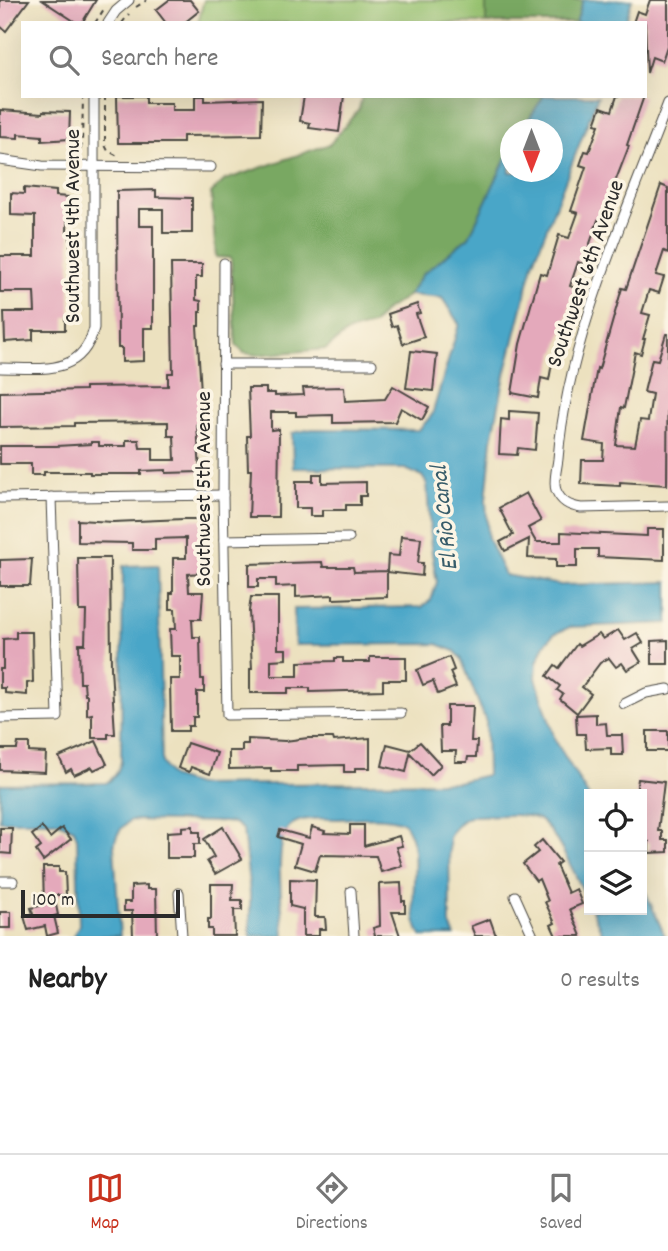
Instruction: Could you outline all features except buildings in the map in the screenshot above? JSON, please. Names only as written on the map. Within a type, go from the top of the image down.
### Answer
[{"type":"street","points":[[109,21],[116,10],[129,0]]},
{"type":"street","name":"Southwest 4th Avenue","points":[[0,368],[61,366],[82,353],[92,338],[94,98]]},
{"type":"street","name":"Southwest 6th Avenue","points":[[668,103],[597,290],[573,368],[560,436],[555,488],[563,501],[581,508],[668,506]]},
{"type":"street","points":[[0,160],[42,166],[211,167]]},
{"type":"street","name":"Southwest 5th Avenue","points":[[224,263],[223,495],[227,715],[401,712]]},
{"type":"street","points":[[223,364],[372,364]]},
{"type":"street","points":[[0,498],[223,495]]},
{"type":"street","points":[[0,718],[58,717],[51,496]]},
{"type":"street","points":[[224,540],[349,538]]},
{"type":"street","points":[[624,704],[646,693],[668,690]]},
{"type":"street","points":[[0,881],[13,881]]},
{"type":"street","points":[[351,891],[354,936]]},
{"type":"street","points":[[179,893],[182,936]]},
{"type":"street","points":[[515,896],[533,936]]},
{"type":"path","points":[[124,21],[147,0]]},
{"type":"path","points":[[71,155],[80,150],[82,145],[83,98]]},
{"type":"path","points":[[105,98],[105,145],[108,151],[118,156]]},
{"type":"green space","points":[[204,0],[486,0],[486,21],[199,21]]},
{"type":"green space","points":[[486,0],[583,0],[577,21],[486,21]]},
{"type":"green space","points":[[362,98],[543,98],[529,119],[500,119],[500,171],[469,237],[423,274],[409,295],[386,310],[373,325],[349,331],[326,349],[257,355],[244,353],[236,345],[231,258],[216,257],[211,193],[225,180],[330,144],[359,109]]},
{"type":"water","points":[[583,0],[632,0],[626,21],[577,21]]},
{"type":"water","name":"El Rio Canal","points":[[543,98],[597,98],[533,264],[492,440],[486,500],[488,539],[505,575],[561,585],[668,582],[668,623],[570,627],[554,634],[545,644],[537,662],[536,678],[555,740],[584,789],[584,893],[552,833],[538,819],[515,815],[471,816],[457,824],[449,838],[450,925],[455,936],[421,936],[414,908],[414,849],[403,822],[379,818],[308,819],[291,825],[285,833],[282,845],[280,877],[284,936],[250,936],[250,894],[243,830],[234,823],[223,822],[131,820],[119,832],[114,847],[120,936],[73,936],[79,925],[77,838],[74,829],[56,821],[0,821],[0,784],[106,783],[117,772],[121,762],[123,566],[158,565],[162,763],[171,777],[196,785],[457,782],[487,775],[486,722],[461,658],[455,651],[437,644],[295,645],[294,609],[422,607],[431,600],[437,582],[431,547],[427,484],[422,476],[405,469],[293,468],[292,433],[312,429],[419,430],[432,415],[459,324],[442,298],[409,295],[423,274],[469,237],[500,171],[500,182],[563,182],[563,119],[529,119]]},
{"type":"water","points":[[647,895],[665,936],[603,936],[594,915],[647,915]]}]
